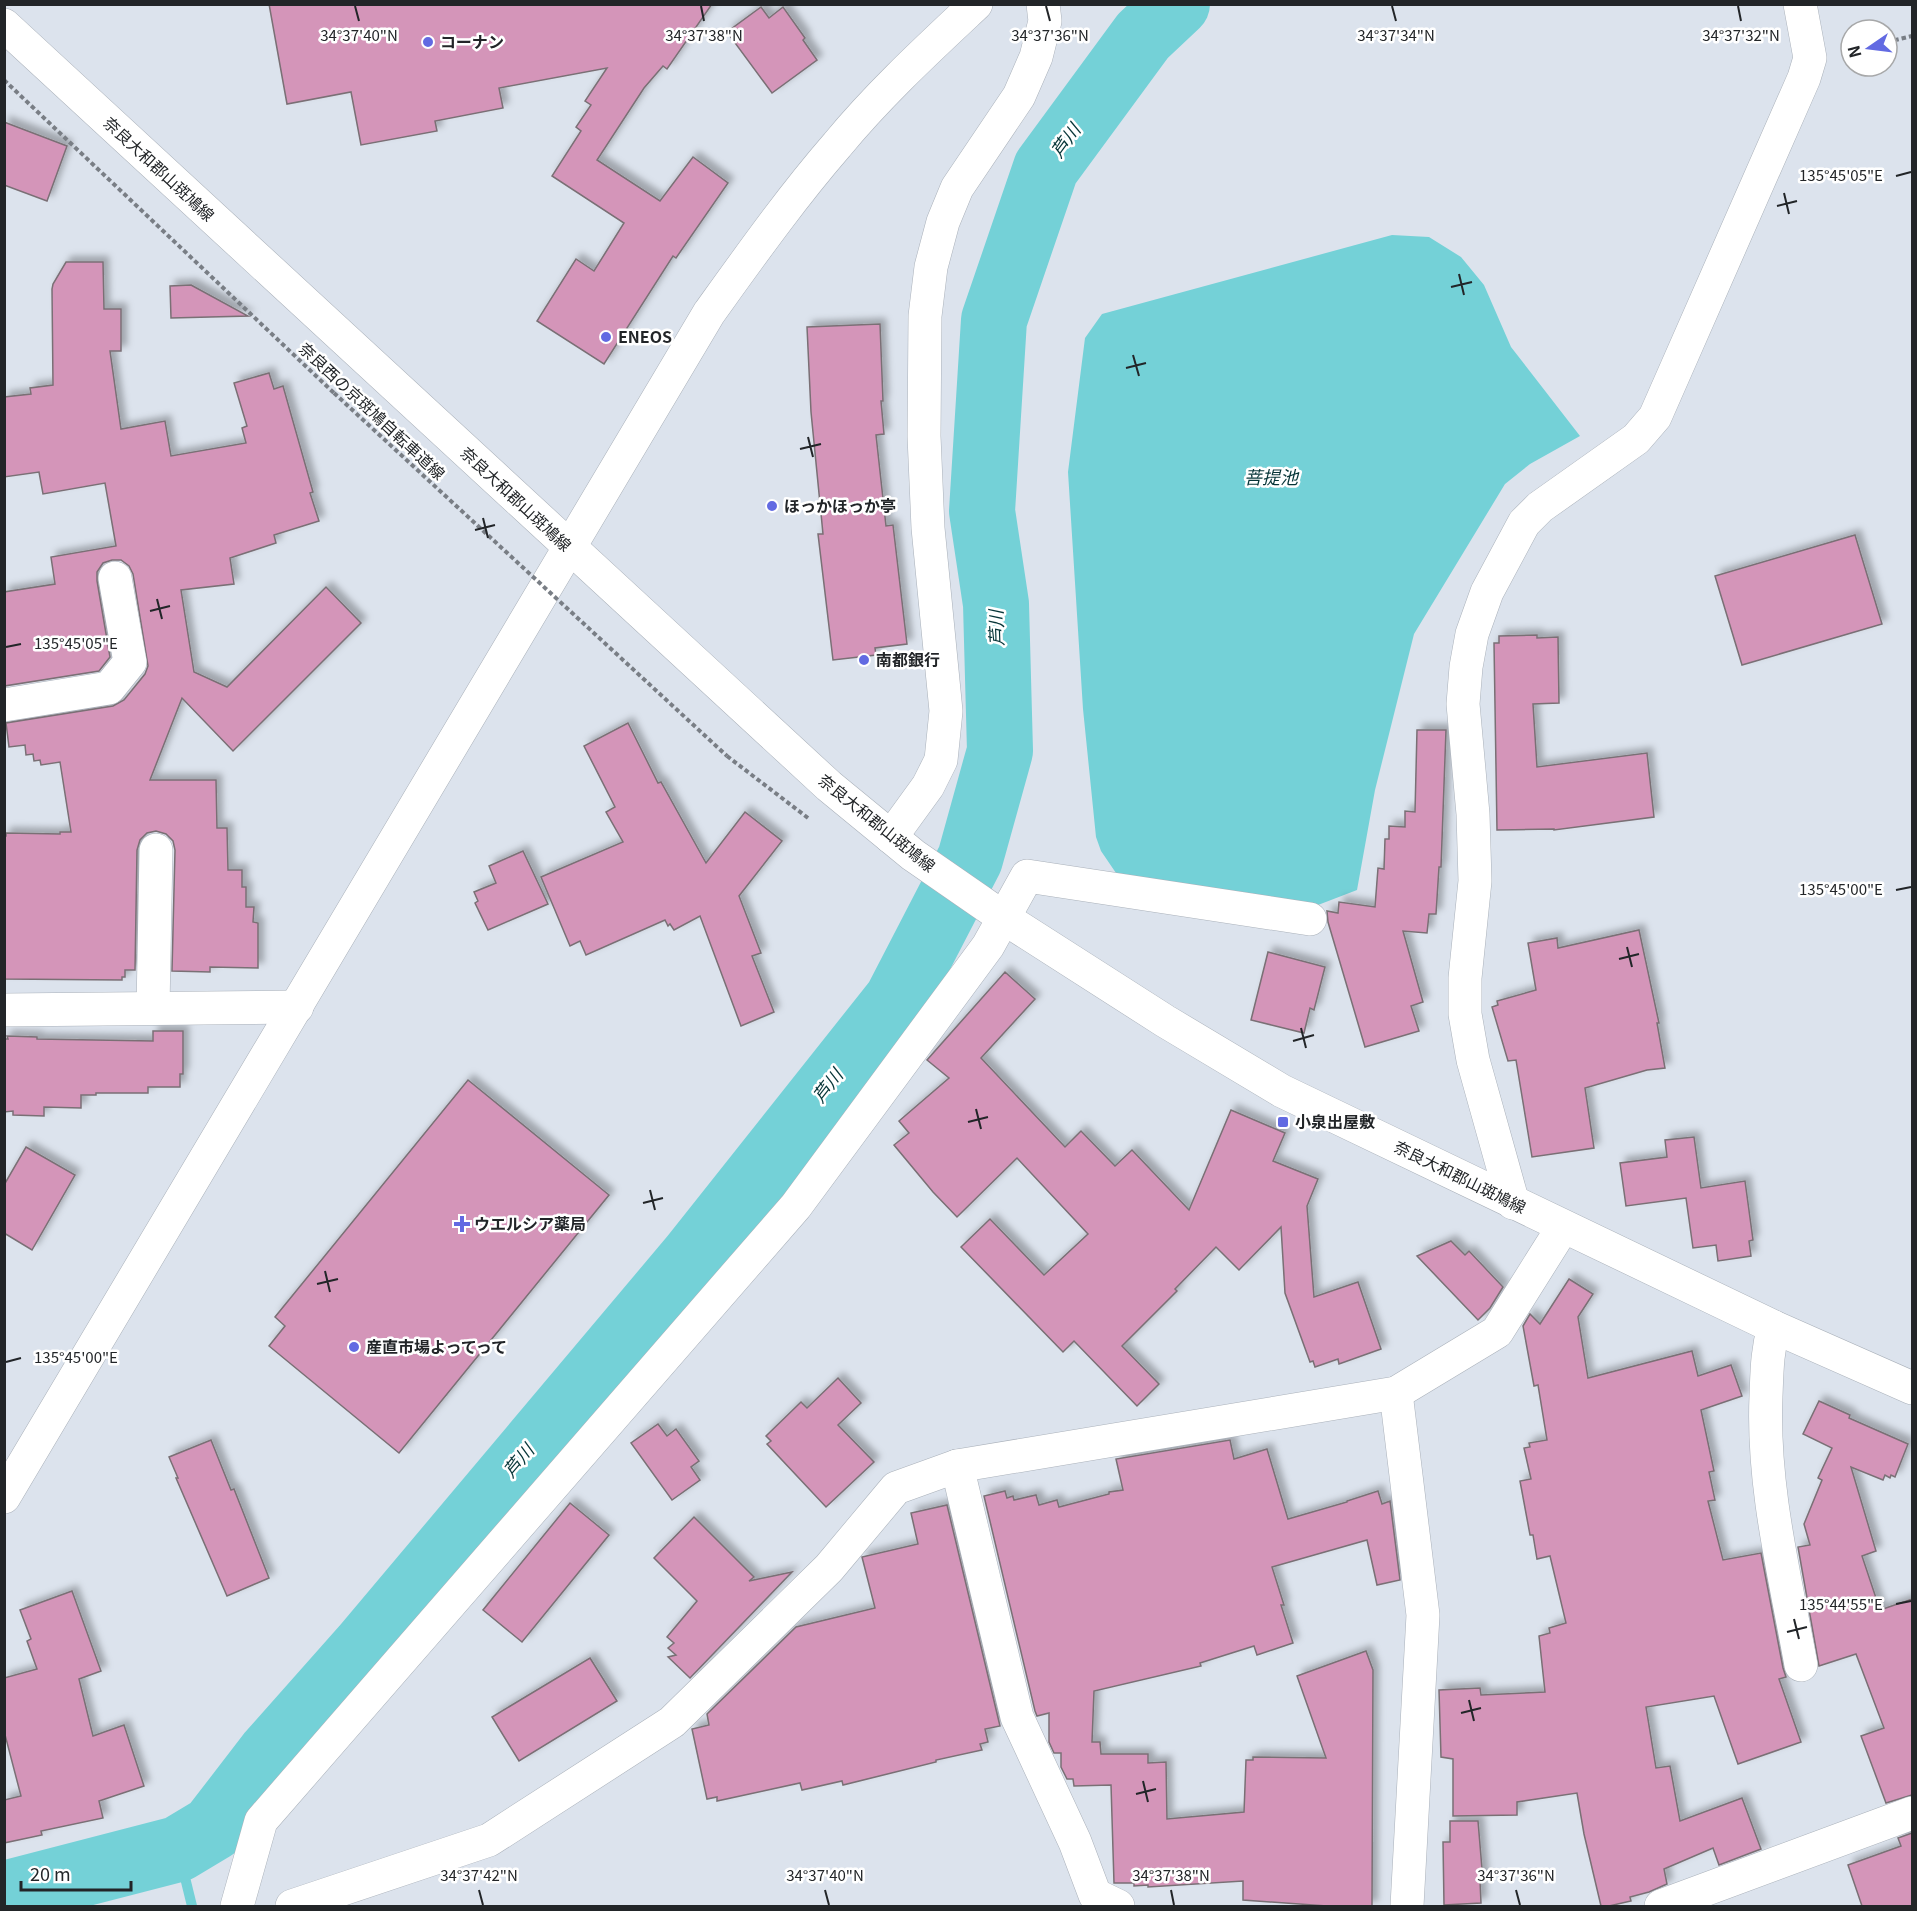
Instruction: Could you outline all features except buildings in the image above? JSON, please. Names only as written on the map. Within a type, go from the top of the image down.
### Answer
[{"type":"street","points":[[902,846],[941,760],[946,711],[928,528],[924,436],[924,316],[932,267],[943,222],[957,188],[1019,96],[1036,57],[1045,21],[1043,4]]},
{"type":"street","points":[[1513,1203],[1473,1059],[1465,1014],[1464,978],[1475,881],[1473,814],[1463,704],[1472,634],[1487,592],[1524,524],[1540,507],[1636,439],[1655,417],[1804,78],[1810,58],[1800,4]]},
{"type":"street","points":[[4,1497],[709,313],[780,214],[838,143],[963,10]]},
{"type":"street","name":"奈良大和郡山斑鳩線","points":[[4,26],[829,786],[902,846],[996,912],[1165,1021],[1282,1091],[1774,1327],[1912,1388]]},
{"type":"street","points":[[4,705],[109,688],[130,662],[115,578]]},
{"type":"street","points":[[153,1008],[156,850]]},
{"type":"street","points":[[237,1906],[261,1821],[796,1206],[981,956],[996,912],[1027,876],[1310,919]]},
{"type":"street","points":[[4,1010],[297,1007]]},
{"type":"street","points":[[292,1906],[489,1840],[672,1722],[829,1568],[896,1488],[957,1466],[1396,1394],[1497,1332],[1563,1227]]},
{"type":"street","points":[[1774,1327],[1768,1348],[1765,1428],[1773,1515],[1801,1665]]},
{"type":"street","points":[[1396,1394],[1423,1615],[1407,1906]]},
{"type":"street","points":[[957,1466],[1017,1717],[1075,1842],[1095,1895],[1118,1906]]},
{"type":"street","points":[[1661,1906],[1912,1813]]},
{"type":"path","name":"奈良西の京斑鳩自転車道線","points":[[4,80],[334,393],[727,756]]},
{"type":"water","name":"菩提池","points":[[1392,235],[1429,237],[1461,257],[1484,285],[1511,347],[1580,436],[1530,464],[1505,484],[1414,634],[1375,790],[1357,890],[1318,905],[1116,873],[1101,851],[1096,837],[1083,709],[1068,472],[1085,338],[1102,314]]},
{"type":"waterway","name":"芦川","points":[[4,1894],[178,1849],[213,1828],[270,1754],[364,1648],[693,1257],[897,1000],[970,859],[1000,751],[996,604],[982,511],[994,320],[1046,168],[1143,36],[1177,4]]},
{"type":"waterway","points":[[178,1849],[192,1906]]},
{"type":"place","name":"コーナン","points":[[428,42]]},
{"type":"place","name":"ENEOS","points":[[606,337]]},
{"type":"place","name":"ほっかほっか亭","points":[[772,506]]},
{"type":"place","name":"南都銀行","points":[[864,660]]},
{"type":"place","name":"小泉出屋敷","points":[[1283,1122]]},
{"type":"place","name":"ウエルシア薬局","points":[[462,1224]]},
{"type":"place","name":"産直市場よってって","points":[[354,1347]]}]
